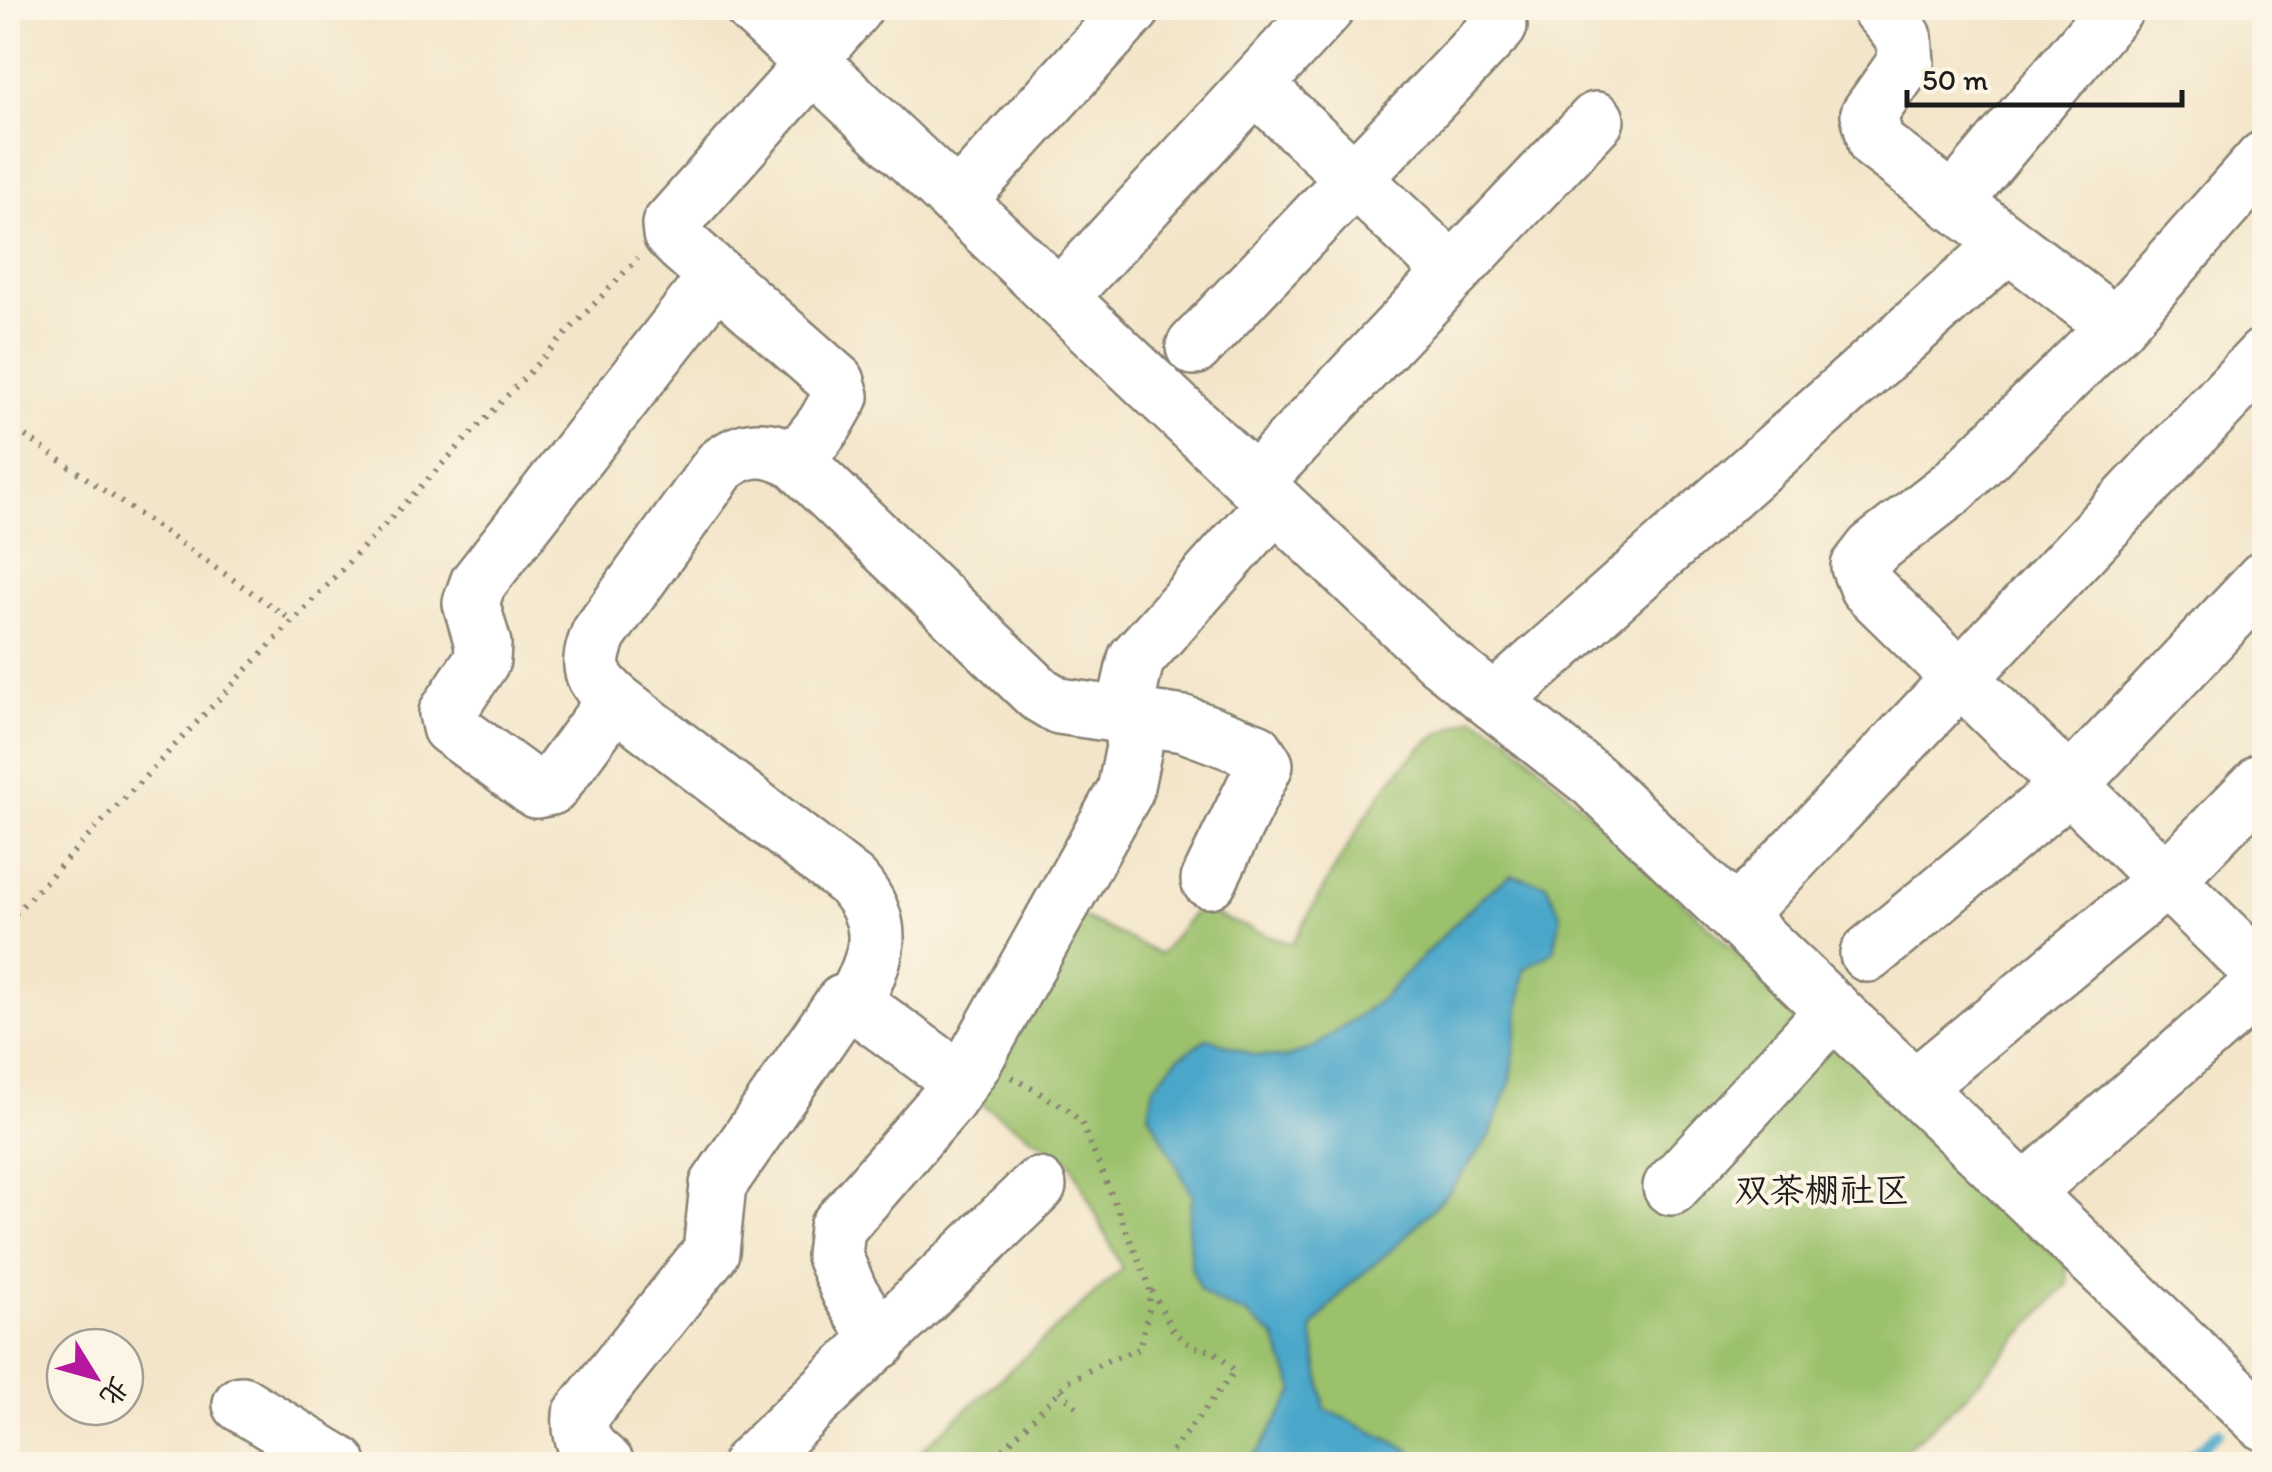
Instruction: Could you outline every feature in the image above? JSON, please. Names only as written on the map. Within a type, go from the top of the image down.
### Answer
[{"type":"street","points":[[753,8],[1442,660],[1594,781],[2264,1422]]},
{"type":"street","points":[[796,461],[841,396],[838,382],[670,234],[670,225],[813,64],[817,51],[854,8]]},
{"type":"street","points":[[957,200],[1132,8]]},
{"type":"street","points":[[1059,298],[1326,8]]},
{"type":"street","points":[[1879,8],[1904,37],[1906,62],[1869,114],[1876,143],[2116,326]]},
{"type":"street","points":[[1953,202],[2116,8]]},
{"type":"street","points":[[1194,347],[1498,26]]},
{"type":"street","points":[[1255,84],[1453,272]]},
{"type":"street","points":[[880,1341],[849,1291],[834,1256],[837,1228],[948,1100],[970,1067],[1125,791],[1134,747],[1128,696],[1136,658],[1265,493],[1453,272],[1596,120]]},
{"type":"street","points":[[2025,1192],[2264,978],[1867,587],[1859,567],[1873,549],[1953,487],[2116,326],[2264,158]]},
{"type":"street","points":[[1494,702],[2008,244]]},
{"type":"street","points":[[614,700],[551,787],[536,790],[450,727],[447,713],[482,660],[482,644],[471,603],[478,583],[717,276]]},
{"type":"street","points":[[1736,916],[2264,356]]},
{"type":"street","points":[[854,1003],[876,959],[878,939],[865,896],[594,681],[590,655],[598,634],[720,466],[748,449],[780,452],[796,461],[1038,694],[1059,706],[1184,724],[1256,751],[1265,765],[1209,880]]},
{"type":"street","points":[[1868,954],[2070,785],[2264,579]]},
{"type":"street","points":[[1915,1087],[2166,879],[2264,780]]},
{"type":"street","points":[[606,1464],[580,1437],[581,1416],[712,1252],[718,1185],[843,1004],[854,1003],[970,1067]]},
{"type":"street","points":[[1671,1186],[1834,1010]]},
{"type":"street","points":[[750,1464],[1038,1186]]},
{"type":"street","points":[[240,1404],[340,1464]]},
{"type":"path","points":[[8,921],[670,225]]},
{"type":"path","points":[[8,424],[293,621]]},
{"type":"path","points":[[970,1067],[1026,1088],[1067,1109],[1081,1122],[1150,1287],[1175,1334],[1192,1346],[1215,1352],[1235,1371],[1168,1456],[1166,1464]]},
{"type":"path","points":[[989,1464],[1068,1381],[1138,1349],[1149,1309],[1150,1287]]},
{"type":"path","points":[[1060,1390],[1080,1412]]},
{"type":"green space","points":[[1474,717],[1507,735],[2067,1265],[2068,1284],[1962,1399],[1889,1464],[906,1464],[1122,1269],[1071,1162],[975,1100],[1078,915],[1160,954],[1197,909],[1292,944],[1357,830],[1397,774],[1439,734]]},
{"type":"water","points":[[1511,875],[1546,884],[1561,915],[1554,951],[1524,969],[1511,1081],[1490,1136],[1449,1192],[1398,1244],[1345,1289],[1312,1329],[1325,1409],[1410,1450],[1421,1464],[1241,1464],[1259,1450],[1295,1391],[1275,1337],[1245,1314],[1214,1301],[1200,1290],[1191,1266],[1188,1224],[1193,1196],[1149,1113],[1154,1086],[1178,1058],[1208,1038],[1254,1055],[1285,1058],[1313,1048],[1380,1000],[1480,898]]},
{"type":"waterway","points":[[2182,1464],[2219,1432]]},
{"type":"district","name":"双茶棚社区","points":[[1822,1190]]}]
